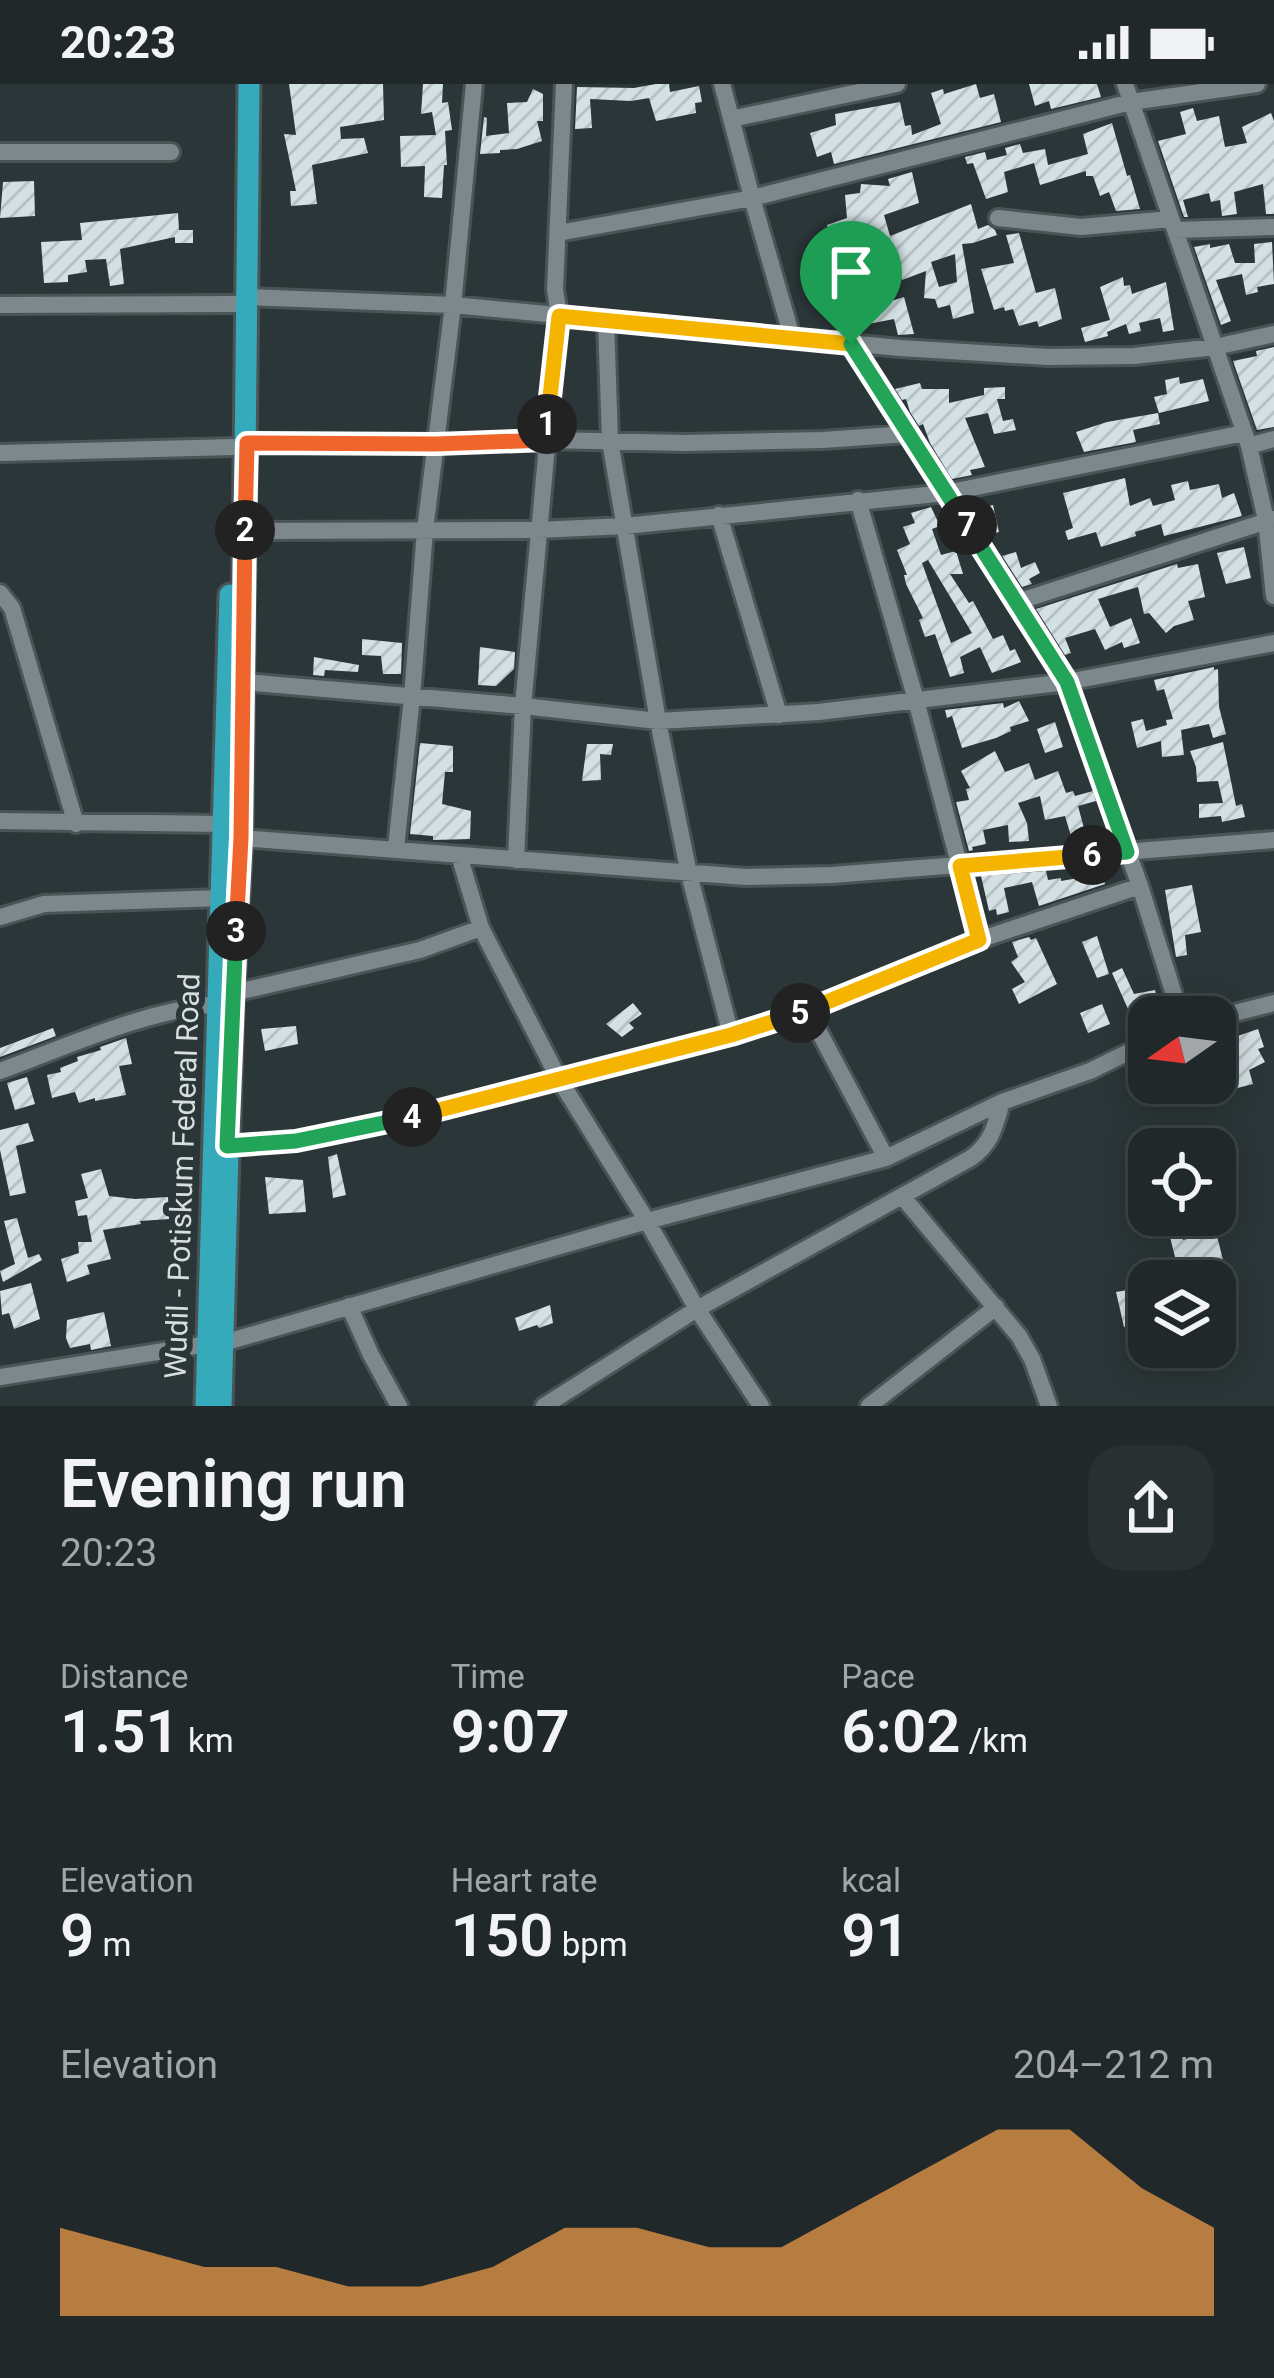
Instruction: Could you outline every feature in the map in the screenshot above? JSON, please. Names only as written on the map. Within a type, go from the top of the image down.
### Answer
[{"type":"main road","name":"Wudil - Potiskum Federal Road","points":[[235,84],[241,300]]},
{"type":"main road","name":"Wudil - Potiskum Federal Road","points":[[206,1406],[215,1344],[227,1146],[220,898],[233,831],[249,84]]},
{"type":"main road","name":"Wudil - Potiskum Federal Road","points":[[221,1406],[215,1344],[225,999],[244,682],[240,445]]},
{"type":"street","points":[[396,848],[474,84]]},
{"type":"street","points":[[516,860],[523,706],[559,316],[555,289],[564,84]]},
{"type":"street","points":[[722,84],[792,337]]},
{"type":"street","points":[[731,119],[897,84]]},
{"type":"street","points":[[558,233],[752,198],[1128,93],[1257,84]]},
{"type":"street","points":[[1128,93],[1270,520],[1274,596]]},
{"type":"street","points":[[0,152],[171,152]]},
{"type":"street","points":[[998,218],[1081,227],[1274,227]]},
{"type":"street","points":[[0,305],[241,300],[453,305],[851,344],[1094,358],[1215,347],[1274,334]]},
{"type":"street","points":[[606,320],[610,441],[658,721],[689,874],[731,1035]]},
{"type":"street","points":[[851,344],[1067,682],[1174,996]]},
{"type":"street","points":[[0,452],[546,440],[773,441],[907,434]]},
{"type":"street","points":[[245,531],[625,526],[946,493],[1246,439],[1274,440]]},
{"type":"street","points":[[858,500],[979,940]]},
{"type":"street","points":[[719,515],[779,715]]},
{"type":"street","points":[[1017,602],[1270,520]]},
{"type":"street","points":[[0,593],[12,608],[75,824]]},
{"type":"street","points":[[244,682],[658,721],[779,715],[1067,682],[1274,644]]},
{"type":"street","points":[[0,821],[233,831],[459,855],[746,877],[960,866],[1274,840]]},
{"type":"street","points":[[459,855],[482,928],[559,1079],[761,1406]]},
{"type":"street","points":[[227,1146],[296,1141],[396,1120],[731,1035],[808,1011],[979,940],[1140,886]]},
{"type":"street","points":[[0,916],[44,904],[220,898]]},
{"type":"street","points":[[0,1071],[126,1024],[420,950],[482,928]]},
{"type":"street","points":[[1236,1013],[1274,1003]]},
{"type":"street","points":[[808,1011],[886,1158]]},
{"type":"street","points":[[0,1377],[215,1344],[886,1158],[1001,1102],[1128,1052]]},
{"type":"street","points":[[544,1406],[697,1309],[983,1149],[992,1138],[1001,1102]]},
{"type":"street","points":[[902,1196],[1019,1336],[1049,1406]]},
{"type":"street","points":[[349,1306],[399,1406]]},
{"type":"street","points":[[869,1406],[995,1307]]},
{"type":"building","points":[[289,84],[383,84],[384,120],[340,127],[341,139],[364,138],[368,153],[312,165],[317,204],[291,206],[290,191],[296,191],[284,134],[296,135]]},
{"type":"building","points":[[423,84],[443,84],[442,103],[448,102],[452,130],[445,131],[442,198],[424,197],[425,166],[401,167],[400,136],[436,135],[432,112],[421,114]]},
{"type":"building","points":[[669,84],[670,92],[699,86],[702,102],[695,103],[696,113],[656,121],[649,98],[590,99],[592,128],[575,129],[577,87]]},
{"type":"building","points":[[976,84],[980,98],[994,94],[1001,122],[834,164],[831,152],[817,157],[810,133],[836,125],[835,114],[900,102],[912,135],[941,124],[931,93]]},
{"type":"building","points":[[1029,84],[1097,84],[1101,97],[1051,109],[1049,101],[1035,106]]},
{"type":"building","points":[[533,89],[543,94],[543,121],[537,121],[542,141],[480,154],[484,117],[486,136],[509,133],[507,103],[527,102]]},
{"type":"building","points":[[1193,108],[1197,121],[1219,116],[1225,147],[1247,143],[1242,127],[1271,113],[1274,214],[1266,214],[1263,184],[1234,192],[1237,214],[1222,216],[1220,200],[1211,202],[1209,193],[1183,200],[1188,217],[1184,217],[1158,141],[1186,134],[1180,112]]},
{"type":"building","points":[[1112,123],[1140,209],[1116,211],[1109,192],[1100,196],[1093,176],[1086,176],[1086,171],[1040,185],[1034,163],[1004,172],[1008,192],[986,199],[973,163],[967,164],[965,157],[985,152],[987,160],[1007,155],[1005,148],[1020,144],[1023,153],[1045,149],[1048,165],[1088,154],[1083,134]]},
{"type":"building","points":[[912,172],[919,203],[884,215],[890,236],[971,204],[978,229],[988,225],[995,230],[997,235],[962,244],[974,313],[953,319],[950,305],[938,308],[935,299],[924,298],[926,271],[902,280],[896,265],[878,269],[873,250],[849,257],[844,240],[834,244],[827,225],[847,218],[845,195],[860,193],[861,184],[890,186],[888,179]],"holes":[[[955,254],[957,282],[939,287],[931,262]]]},
{"type":"building","points":[[34,181],[35,216],[0,218],[3,182]]},
{"type":"building","points":[[178,213],[179,230],[193,230],[193,243],[175,243],[175,237],[120,249],[124,284],[110,286],[106,259],[85,260],[87,272],[68,275],[68,282],[44,283],[41,242],[82,240],[80,223]]},
{"type":"building","points":[[1019,233],[1036,293],[1055,288],[1062,319],[1039,327],[1037,321],[1019,326],[1013,309],[994,310],[981,269],[1014,263],[1006,235]]},
{"type":"building","points":[[1272,242],[1274,284],[1246,295],[1242,274],[1216,280],[1231,321],[1221,325],[1194,247],[1229,244],[1235,263],[1255,263],[1254,244]]},
{"type":"building","points":[[879,275],[885,303],[904,297],[914,334],[898,335],[894,319],[858,326],[854,311],[862,308],[856,280]]},
{"type":"building","points":[[1123,277],[1132,294],[1166,282],[1174,330],[1163,332],[1160,318],[1139,323],[1141,331],[1129,334],[1126,324],[1107,332],[1108,336],[1085,342],[1081,328],[1110,320],[1100,287]]},
{"type":"building","points":[[1274,347],[1274,427],[1257,430],[1233,361]]},
{"type":"building","points":[[1179,377],[1180,384],[1203,379],[1209,401],[1159,413],[1154,397],[1167,394],[1165,380]]},
{"type":"building","points":[[920,383],[922,389],[949,389],[949,403],[984,395],[984,388],[1005,387],[1005,399],[997,399],[1003,421],[1013,419],[1016,430],[994,434],[988,413],[965,418],[985,467],[952,479],[923,424],[919,426],[906,399],[895,389]]},
{"type":"building","points":[[1158,413],[1160,424],[1133,430],[1136,442],[1084,452],[1076,432],[1107,422]]},
{"type":"building","points":[[1125,478],[1130,506],[1150,498],[1153,506],[1175,500],[1171,485],[1188,481],[1190,490],[1219,484],[1222,498],[1234,493],[1242,516],[1164,536],[1161,524],[1101,547],[1096,532],[1068,540],[1065,531],[1073,528],[1063,493]]},
{"type":"building","points":[[978,504],[981,508],[993,505],[999,532],[988,534],[971,508]]},
{"type":"building","points":[[931,507],[940,526],[932,529],[941,555],[956,551],[963,574],[950,574],[969,603],[973,601],[993,639],[1003,635],[1021,662],[992,673],[980,647],[960,657],[964,673],[950,677],[935,634],[925,637],[919,620],[923,618],[906,584],[897,550],[910,544],[903,527],[915,523],[911,513]],"holes":[[[928,560],[972,633],[951,643],[922,563]]]},
{"type":"building","points":[[1244,547],[1251,578],[1226,584],[1217,553]]},
{"type":"building","points":[[1016,552],[1021,568],[1035,562],[1040,573],[1029,579],[1032,584],[1022,587],[1002,556]]},
{"type":"building","points":[[1177,564],[1178,568],[1198,564],[1205,597],[1188,601],[1194,620],[1166,633],[1149,613],[1144,614],[1138,587],[1098,599],[1110,627],[1131,618],[1140,643],[1124,648],[1122,642],[1105,650],[1095,629],[1065,638],[1071,653],[1065,655],[1036,609]]},
{"type":"building","points":[[362,639],[402,643],[401,674],[383,674],[381,656],[362,655]]},
{"type":"building","points":[[480,647],[515,652],[514,669],[496,686],[478,685]]},
{"type":"building","points":[[314,657],[359,665],[358,672],[325,670],[324,676],[313,675]]},
{"type":"building","points":[[1214,667],[1226,734],[1213,738],[1209,724],[1181,730],[1184,755],[1162,757],[1161,741],[1137,748],[1131,722],[1143,719],[1146,731],[1173,719],[1164,689],[1157,691],[1154,680]]},
{"type":"building","points":[[1019,701],[1029,721],[962,748],[952,716],[947,718],[945,710],[1003,703],[1004,708]]},
{"type":"building","points":[[1055,722],[1063,747],[1045,753],[1037,729]]},
{"type":"building","points":[[1223,742],[1236,806],[1242,804],[1245,817],[1222,822],[1221,816],[1199,818],[1199,804],[1223,803],[1218,781],[1197,782],[1190,751]]},
{"type":"building","points":[[420,743],[453,746],[453,772],[445,772],[442,804],[471,811],[470,839],[433,840],[433,836],[410,834]]},
{"type":"building","points":[[587,744],[613,744],[611,755],[600,754],[601,780],[582,781]]},
{"type":"building","points":[[995,751],[1005,772],[1029,763],[1035,780],[1058,771],[1066,793],[1073,791],[1075,796],[1093,791],[1096,801],[1078,806],[1085,832],[1071,836],[1065,816],[1045,820],[1040,796],[1018,803],[1029,841],[1009,842],[1008,825],[983,830],[986,844],[969,851],[956,802],[969,800],[966,789],[970,788],[961,771]]},
{"type":"building","points":[[1046,871],[1048,880],[1061,881],[1102,874],[1105,884],[1039,906],[1032,882],[1004,888],[1009,912],[989,911],[981,876]]},
{"type":"building","points":[[1192,885],[1201,932],[1185,935],[1187,955],[1176,957],[1165,890]]},
{"type":"building","points":[[1097,936],[1109,974],[1097,978],[1082,942]]},
{"type":"building","points":[[1036,938],[1057,984],[1019,1004],[1012,989],[1025,982],[1011,962],[1018,957],[1012,942]]},
{"type":"building","points":[[1122,968],[1134,994],[1155,990],[1156,996],[1128,996],[1128,1009],[1112,973]]},
{"type":"building","points":[[633,1003],[642,1014],[629,1023],[634,1028],[622,1037],[606,1024]]},
{"type":"building","points":[[1102,1004],[1110,1024],[1088,1033],[1080,1013]]},
{"type":"building","points":[[296,1026],[298,1044],[265,1051],[261,1029]]},
{"type":"building","points":[[53,1028],[56,1036],[0,1057],[0,1048]]},
{"type":"building","points":[[1258,1029],[1264,1047],[1258,1049],[1265,1062],[1249,1070],[1253,1084],[1236,1088],[1236,1052],[1236,1037]]},
{"type":"building","points":[[126,1038],[132,1064],[119,1066],[126,1095],[79,1103],[75,1092],[52,1098],[47,1075]]},
{"type":"building","points":[[27,1077],[35,1104],[15,1110],[7,1083]]},
{"type":"building","points":[[28,1123],[34,1141],[16,1146],[26,1193],[10,1196],[0,1130]]},
{"type":"building","points":[[337,1154],[346,1195],[333,1198],[328,1157]]},
{"type":"building","points":[[101,1169],[109,1196],[168,1197],[169,1219],[103,1230],[111,1259],[87,1265],[90,1274],[67,1282],[61,1259],[79,1253],[78,1242],[92,1242],[87,1215],[78,1216],[75,1201],[88,1198],[81,1174]]},
{"type":"building","points":[[265,1177],[303,1180],[306,1212],[269,1214]]},
{"type":"building","points":[[17,1218],[28,1258],[39,1254],[42,1260],[3,1282],[0,1271],[15,1264],[4,1221]]},
{"type":"building","points":[[1182,1236],[1183,1240],[1217,1236],[1223,1260],[1176,1260],[1170,1237]]},
{"type":"building","points":[[31,1283],[40,1319],[14,1329],[9,1313],[2,1315],[0,1291]]},
{"type":"building","points":[[1128,1290],[1128,1326],[1124,1327],[1116,1292]]},
{"type":"building","points":[[550,1305],[553,1323],[519,1331],[515,1318]]},
{"type":"building","points":[[104,1312],[111,1346],[70,1348],[67,1320]]},
{"type":"route","points":[[559,316],[851,344],[1067,682],[1127,852],[960,866],[979,940],[808,1011],[416,1116],[296,1141],[227,1146],[241,838],[247,443],[546,440],[559,316]]}]
